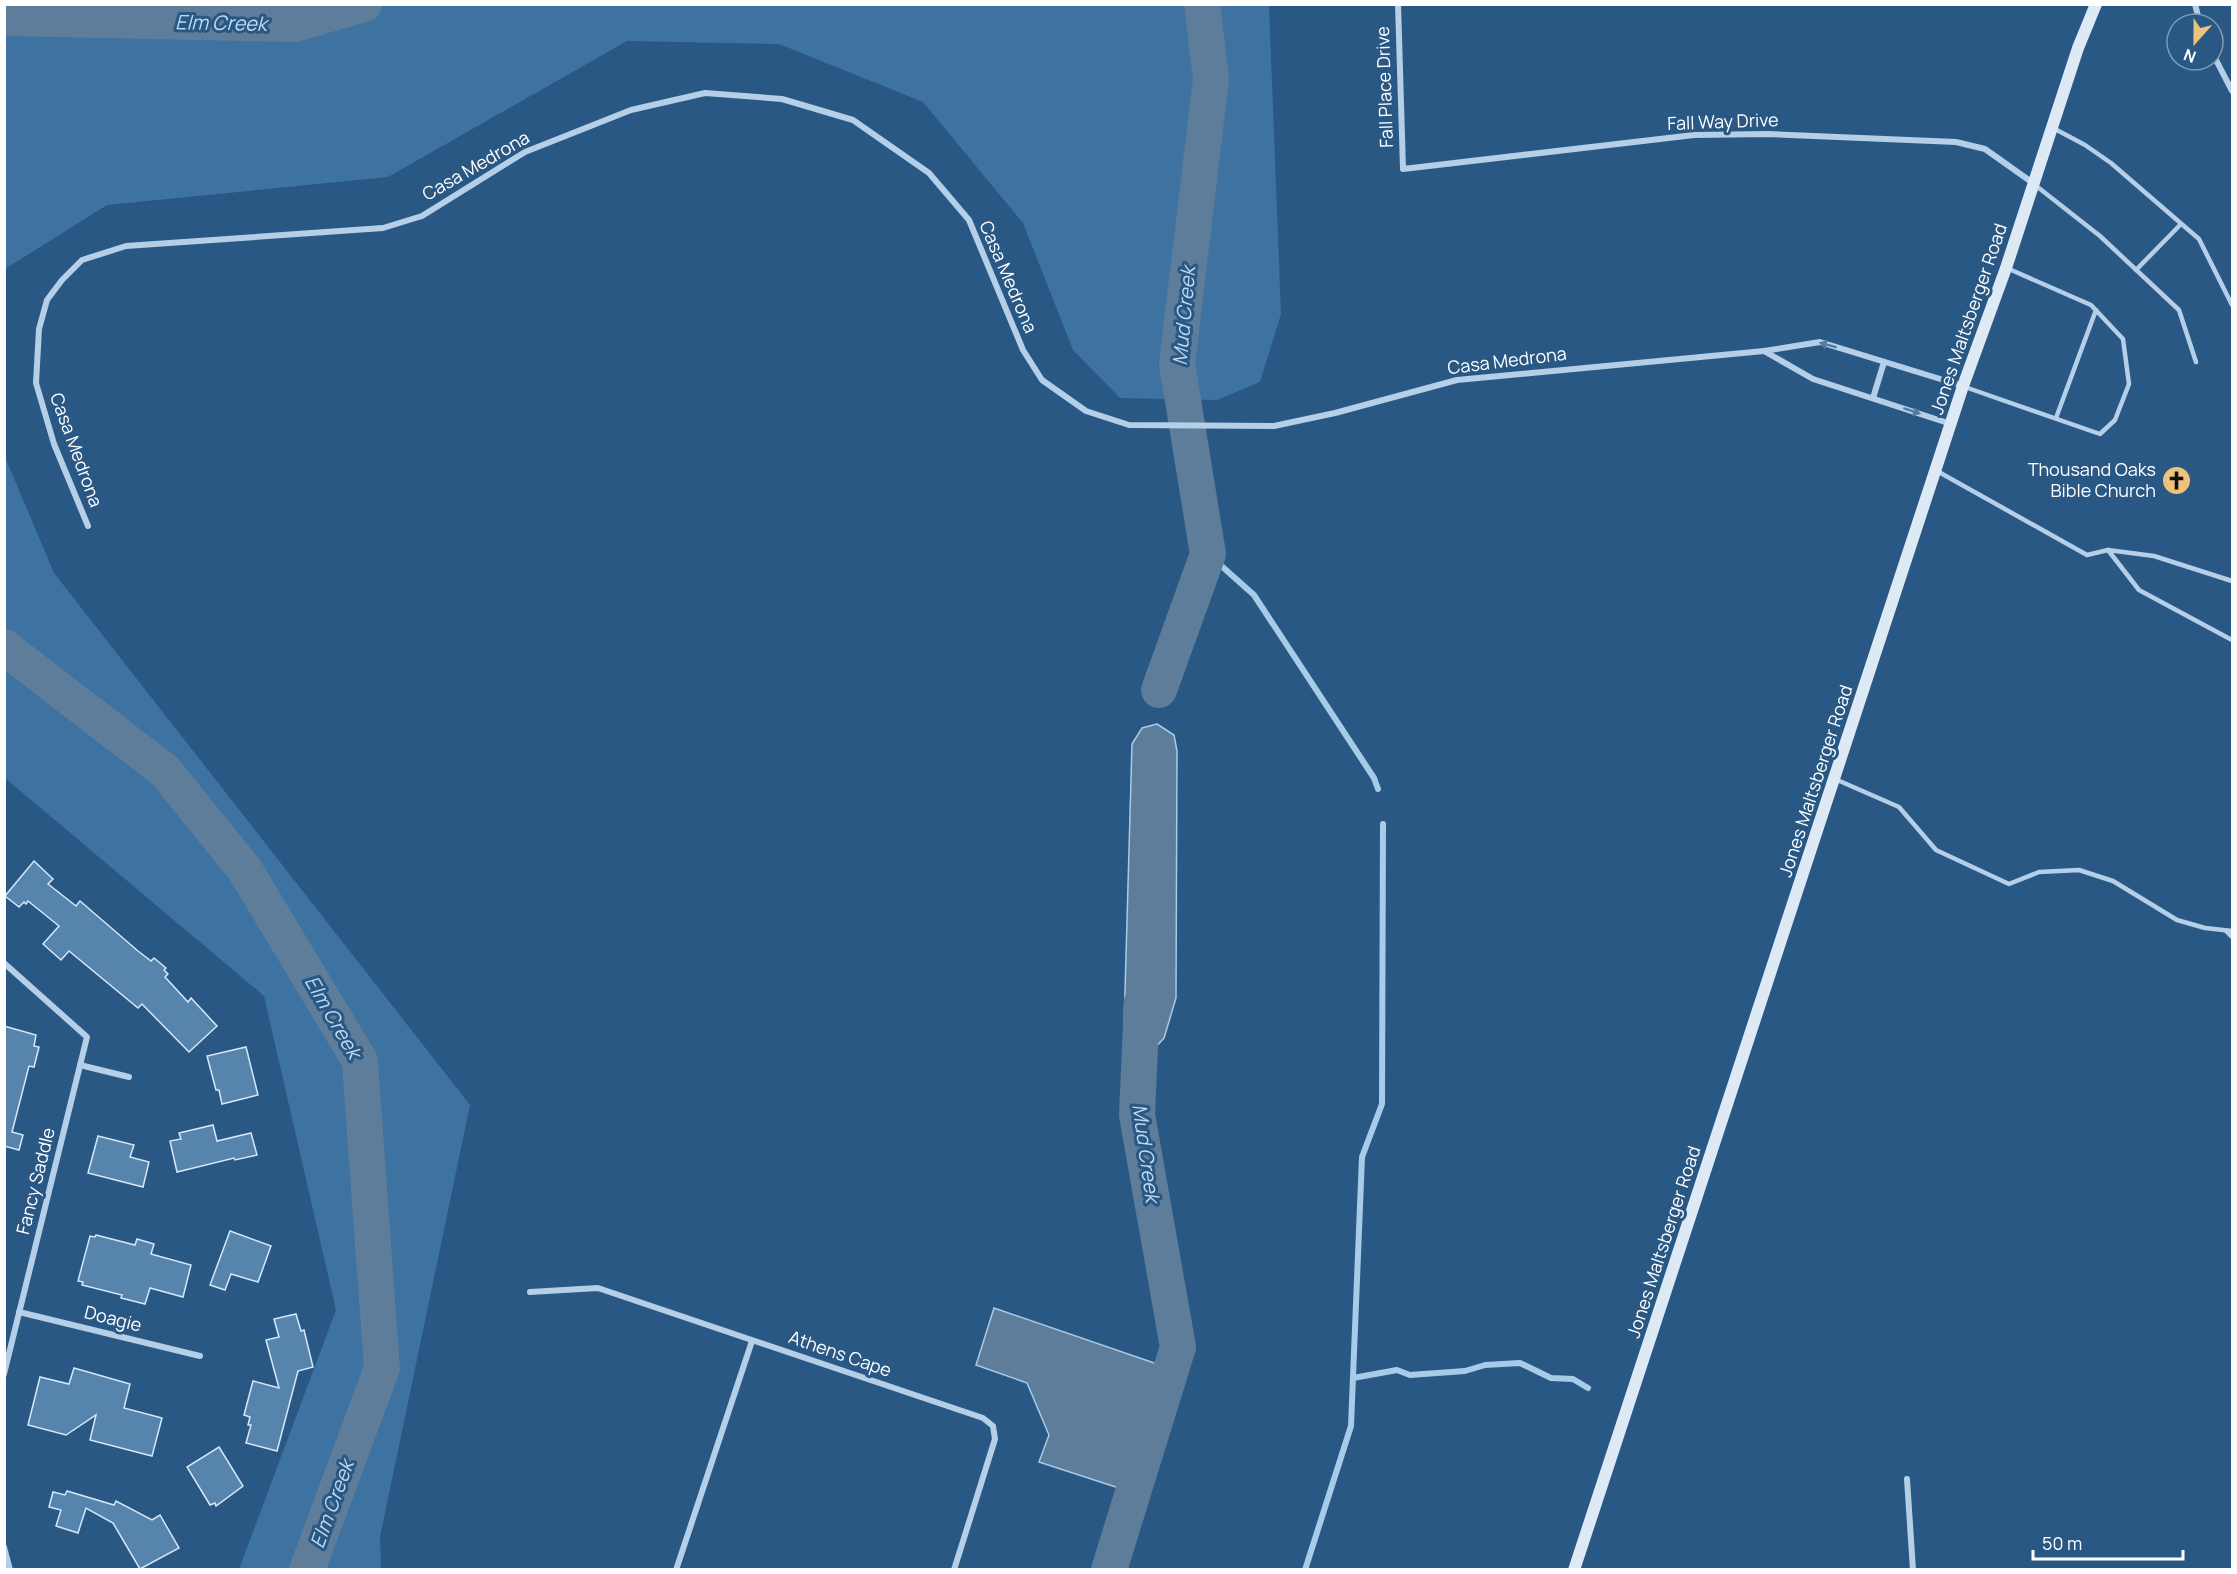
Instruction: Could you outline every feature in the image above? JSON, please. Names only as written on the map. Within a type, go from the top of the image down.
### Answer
[{"type":"main road","name":"Jones Maltsberger Road","points":[[1574,1569],[1964,386],[2006,268],[2078,48],[2096,4]]},
{"type":"street","name":"Fall Place Drive","points":[[1398,4],[1402,169]]},
{"type":"street","points":[[2222,72],[2232,91]]},
{"type":"street","name":"Casa Medrona","points":[[88,526],[54,444],[36,383],[39,329],[47,300],[62,280],[82,260],[126,246],[384,228],[422,216],[525,152],[631,110],[705,93],[782,99],[853,120],[928,173],[969,220],[1023,350],[1042,380],[1086,411],[1129,425],[1274,426],[1457,380],[1764,351],[1820,342],[1964,386]]},
{"type":"street","name":"Fall Way Drive","points":[[1402,169],[1694,135],[1768,134],[1956,142],[1985,149],[2033,183]]},
{"type":"street","points":[[1764,351],[1813,379],[1952,424]]},
{"type":"street","points":[[1872,398],[1884,362]]},
{"type":"street","name":"Fancy Saddle","points":[[4,963],[87,1037],[4,1374]]},
{"type":"street","points":[[80,1065],[129,1077]]},
{"type":"street","name":"Athens Cape","points":[[530,1292],[598,1288],[983,1418],[993,1426],[995,1439],[954,1569]]},
{"type":"street","name":"Doagie","points":[[19,1312],[200,1356]]},
{"type":"street","points":[[676,1569],[752,1341]]},
{"type":"street","points":[[1907,1479],[1912,1569]]},
{"type":"street","points":[[4,1547],[10,1569]]},
{"type":"lane","points":[[2053,128],[2111,162],[2199,239],[2232,305]]},
{"type":"lane","points":[[2033,183],[2100,236],[2179,310],[2196,363]]},
{"type":"lane","points":[[2136,270],[2181,224]]},
{"type":"lane","points":[[1964,386],[2100,434],[2115,420],[2129,384],[2123,339],[2091,304],[2006,268]]},
{"type":"lane","points":[[2056,418],[2096,310]]},
{"type":"lane","points":[[1937,471],[2087,555],[2108,550],[2154,555],[2232,581]]},
{"type":"lane","points":[[2108,550],[2139,590],[2232,640]]},
{"type":"lane","points":[[1835,779],[1899,807],[1936,850],[2009,884],[2038,872],[2079,870],[2113,881],[2177,920],[2232,932]]},
{"type":"lane","points":[[2226,931],[2232,937]]},
{"type":"shaded area","points":[[5,4],[1269,5],[1281,314],[1260,382],[1217,400],[1120,398],[1073,350],[1023,223],[923,102],[779,44],[627,41],[388,177],[107,205],[5,269]]},
{"type":"shaded area","points":[[5,457],[54,573],[470,1105],[380,1537],[381,1569],[239,1569],[336,1310],[264,996],[5,778]]},
{"type":"shaded area","points":[[1157,724],[1174,735],[1177,751],[1176,998],[1164,1038],[1152,1051],[1132,1050],[1124,1027],[1132,744],[1142,728]]},
{"type":"shaded area","points":[[994,1308],[1163,1366],[1125,1490],[1039,1462],[1049,1435],[1027,1383],[976,1365]]},
{"type":"building","points":[[34,861],[53,879],[48,884],[76,906],[80,901],[138,951],[151,961],[154,958],[166,968],[164,970],[168,974],[165,977],[188,1002],[191,998],[217,1026],[189,1052],[142,1004],[138,1008],[69,951],[61,960],[43,944],[59,926],[28,901],[19,907],[5,896]]},
{"type":"building","points":[[4,1026],[36,1035],[34,1046],[39,1047],[34,1067],[29,1066],[12,1132],[23,1135],[19,1150],[4,1146]]},
{"type":"building","points":[[246,1047],[258,1095],[222,1104],[207,1056]]},
{"type":"building","points":[[213,1125],[217,1141],[251,1133],[257,1155],[235,1160],[234,1158],[177,1172],[170,1141],[181,1139],[179,1133]]},
{"type":"building","points":[[98,1136],[134,1145],[130,1157],[149,1162],[143,1187],[88,1173]]},
{"type":"building","points":[[230,1231],[271,1246],[258,1282],[231,1274],[225,1290],[210,1285]]},
{"type":"building","points":[[96,1235],[135,1245],[137,1239],[154,1244],[151,1254],[191,1265],[183,1297],[150,1288],[145,1304],[121,1298],[122,1295],[82,1285],[83,1282],[78,1281],[90,1236],[95,1237]]},
{"type":"building","points":[[296,1314],[301,1331],[304,1330],[313,1367],[298,1371],[277,1451],[246,1443],[251,1425],[248,1425],[250,1417],[244,1415],[253,1381],[279,1388],[266,1340],[279,1337],[274,1319]]},
{"type":"building","points":[[74,1368],[130,1384],[124,1408],[162,1418],[152,1456],[90,1440],[96,1415],[66,1435],[28,1425],[40,1377],[69,1384]]},
{"type":"building","points":[[219,1447],[243,1486],[216,1506],[215,1503],[210,1505],[187,1467]]},
{"type":"building","points":[[67,1491],[114,1505],[116,1501],[152,1520],[160,1515],[179,1548],[140,1569],[113,1523],[86,1508],[78,1533],[56,1526],[61,1510],[49,1507],[53,1492],[65,1495]]},
{"type":"waterway","name":"Elm Creek","points":[[4,18],[295,24],[364,4]]},
{"type":"waterway","name":"Mud Creek","points":[[1159,690],[1208,554],[1177,364],[1211,79],[1202,4]]},
{"type":"waterway","points":[[1208,554],[1254,595],[1374,778],[1378,789]]},
{"type":"waterway","name":"Elm Creek","points":[[4,647],[165,771],[245,870],[360,1061],[382,1368],[307,1570]]},
{"type":"waterway","points":[[1305,1570],[1351,1426],[1362,1157],[1382,1104],[1383,824]]},
{"type":"waterway","name":"Mud Creek","points":[[1109,1570],[1178,1347],[1137,1115],[1142,1002]]},
{"type":"waterway","points":[[1353,1378],[1397,1370],[1410,1375],[1465,1371],[1485,1365],[1520,1363],[1551,1378],[1573,1379],[1588,1388]]},
{"type":"place","name":"Thousand Oaks Bible Church","points":[[2177,480]]}]
